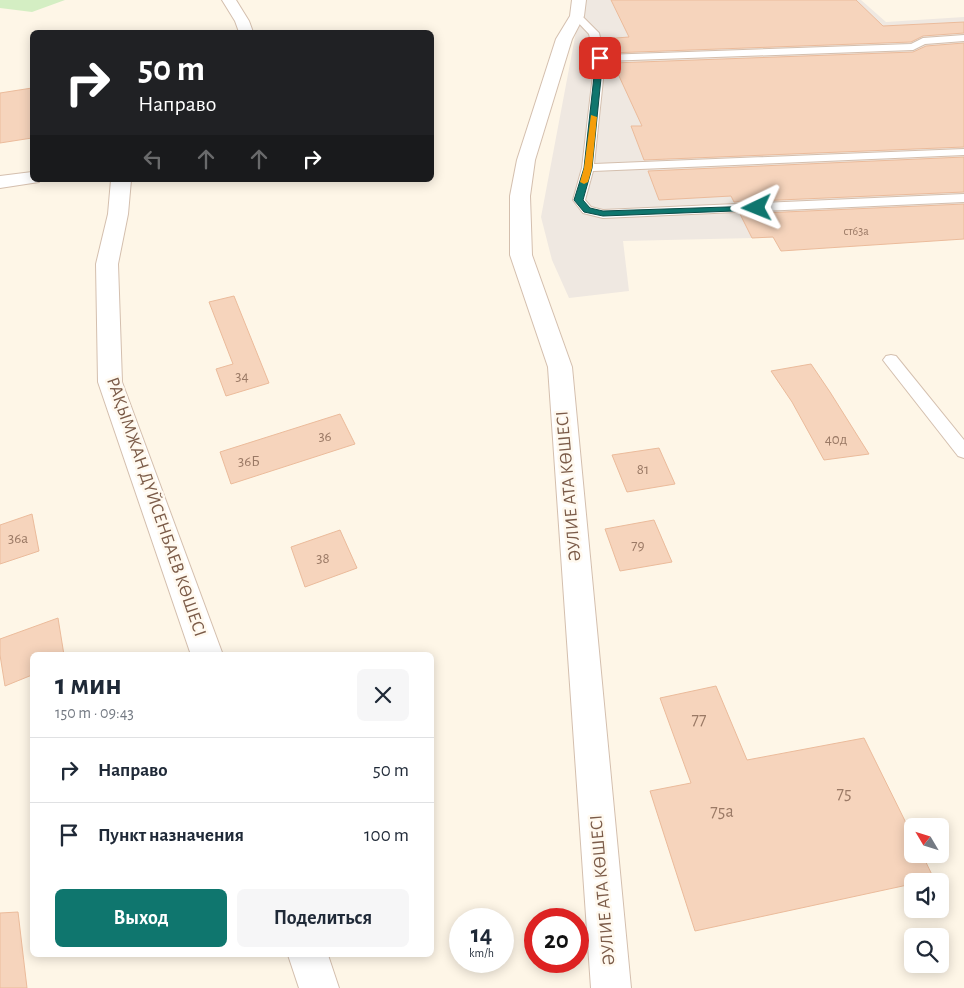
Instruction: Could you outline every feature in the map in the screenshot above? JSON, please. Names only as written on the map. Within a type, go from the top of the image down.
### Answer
[{"type":"street","points":[[230,0],[245,30]]},
{"type":"street","name":"ӘУЛИЕ АТА КӨШЕСІ","points":[[578,8],[564,39],[526,160],[520,196],[521,255],[560,367],[611,988]]},
{"type":"street","points":[[0,182],[30,178]]},
{"type":"street","name":"РАҚЫМЖАН ДҮЙСЕНБАЕВ КӨШЕСІ","points":[[121,182],[118,214],[107,264],[110,382],[206,652]]},
{"type":"street","points":[[309,957],[319,988]]},
{"type":"lane","points":[[578,8],[594,33],[600,58],[588,168],[578,200],[587,210],[603,214],[964,198]]},
{"type":"lane","points":[[600,58],[913,47],[923,41],[964,38]]},
{"type":"lane","points":[[588,168],[964,152]]},
{"type":"lane","points":[[891,360],[964,452]]},
{"type":"shaded area","points":[[582,0],[861,0],[886,22],[964,17],[964,233],[623,241],[629,291],[569,298],[552,260],[541,217]]},
{"type":"green space","points":[[0,0],[65,0],[32,12],[0,8]]},
{"type":"building","points":[[611,0],[856,0],[883,26],[964,22],[964,33],[923,36],[911,42],[609,53],[603,39],[629,37]]},
{"type":"building","points":[[964,43],[964,147],[644,160],[631,126],[642,126],[613,63],[913,52],[926,46]]},
{"type":"building","points":[[30,88],[30,138],[0,143],[0,93]]},
{"type":"building","points":[[964,157],[964,192],[734,202],[731,196],[659,200],[648,171]]},
{"type":"building","points":[[964,204],[964,239],[781,251],[773,237],[752,238],[740,214]]},
{"type":"building","points":[[234,296],[269,383],[226,396],[216,369],[233,364],[209,302]]},
{"type":"building","points":[[811,364],[869,454],[824,460],[792,402],[771,371]]},
{"type":"building","points":[[340,414],[355,444],[231,484],[220,452]]},
{"type":"building","points":[[659,448],[675,484],[627,492],[612,455]]},
{"type":"building","points":[[32,514],[39,551],[0,564],[0,525]]},
{"type":"building","points":[[654,520],[672,562],[620,571],[605,529]]},
{"type":"building","points":[[340,530],[357,568],[305,587],[291,547]]},
{"type":"building","points":[[58,618],[64,652],[30,652],[30,676],[5,686],[0,655],[0,639]]},
{"type":"building","points":[[716,686],[747,760],[864,738],[904,819],[904,863],[926,863],[931,873],[904,873],[904,886],[695,931],[650,791],[691,783],[660,698]]},
{"type":"building","points":[[18,912],[27,988],[0,988],[0,913]]},
{"type":"slow traffic","points":[[584,182],[588,168],[593,117]]},
{"type":"route","points":[[600,58],[588,168],[578,200],[587,210],[603,214],[757,208]]}]
